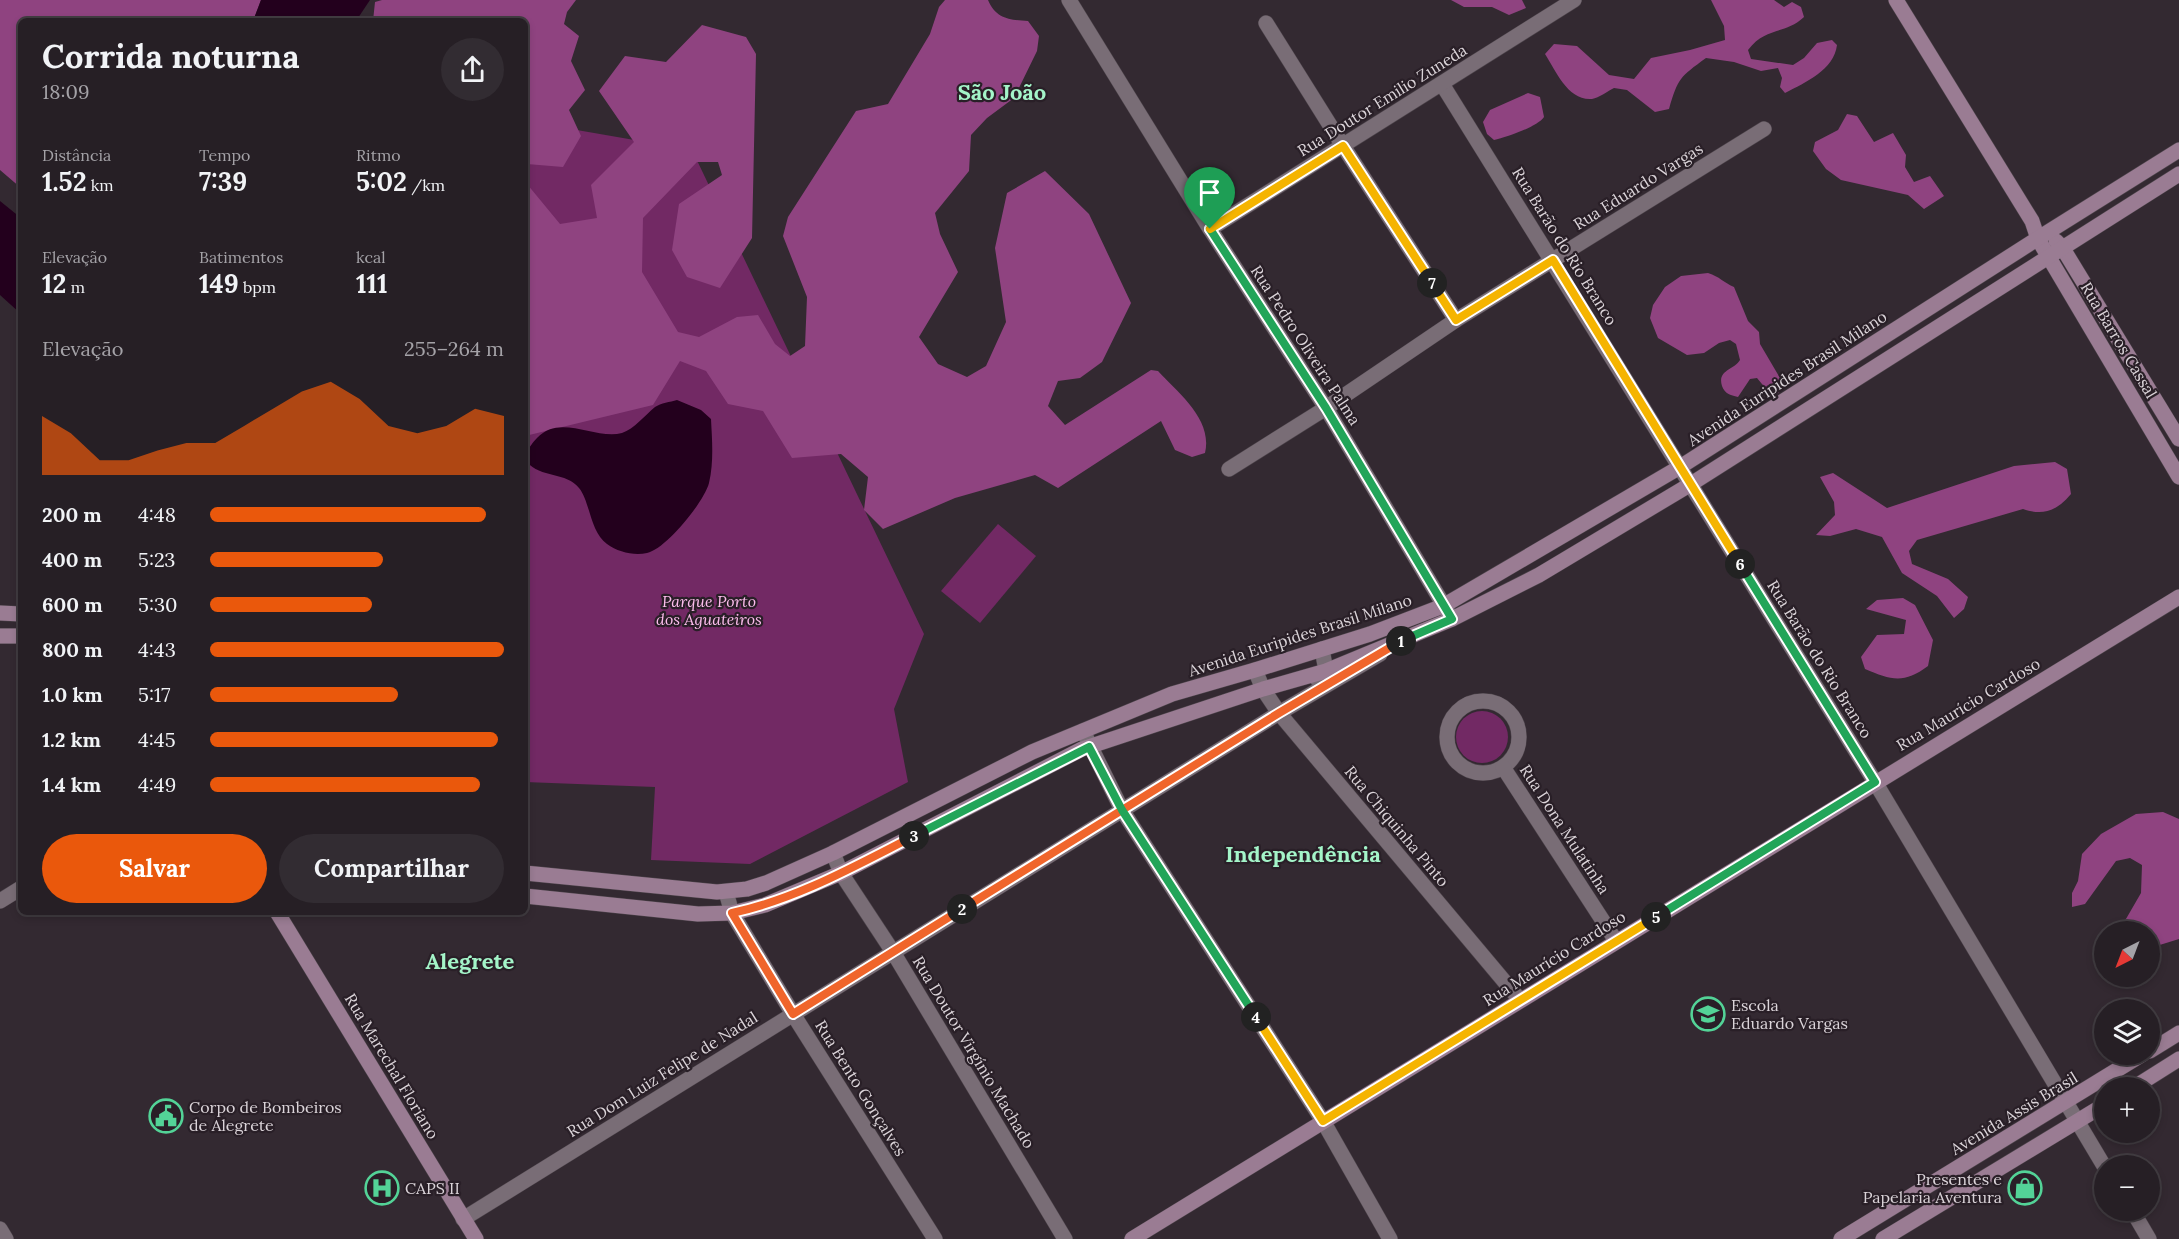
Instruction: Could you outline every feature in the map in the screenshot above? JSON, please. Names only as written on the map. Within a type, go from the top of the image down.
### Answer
[{"type":"main road","name":"Rua Barros Cassal","points":[[1896,0],[2031,221],[2043,235],[2062,247],[2175,433]]},
{"type":"main road","points":[[2174,154],[2179,173]]},
{"type":"main road","name":"Avenida Euripides Brasil Milano","points":[[528,896],[698,914],[732,913],[765,906],[841,873],[1089,747],[1263,689],[1326,671],[1412,635],[2174,154]]},
{"type":"main road","name":"Avenida Euripides Brasil Milano","points":[[528,873],[726,892],[766,883],[833,853],[1032,752],[1172,694],[1448,613],[1539,575],[1691,484],[2179,173]]},
{"type":"main road","name":"Rua Barros Cassal","points":[[2043,235],[2048,256],[2179,477]]},
{"type":"main road","points":[[1858,353],[1870,370]]},
{"type":"main road","points":[[2154,435],[2175,433]]},
{"type":"main road","name":"Rua Maurício Cardoso","points":[[1132,1239],[2179,597]]},
{"type":"main road","points":[[0,613],[18,614]]},
{"type":"main road","points":[[0,636],[18,636]]},
{"type":"main road","points":[[563,900],[565,877]]},
{"type":"main road","name":"Rua Marechal Floriano","points":[[279,915],[476,1239]]},
{"type":"main road","points":[[2160,1045],[2179,1033]]},
{"type":"main road","points":[[2150,1077],[2179,1059]]},
{"type":"main road","name":"Avenida Assis Brasil","points":[[1841,1239],[2125,1065]]},
{"type":"main road","points":[[1883,1239],[2094,1111]]},
{"type":"street","name":"Rua Pedro Oliveira Palma","points":[[1069,0],[1210,229],[1326,408],[1448,613]]},
{"type":"street","name":"Rua Doutor Emilio Zuneda","points":[[1210,229],[1574,0]]},
{"type":"street","points":[[1266,23],[1456,320]]},
{"type":"street","name":"Rua Barão do Rio Branco","points":[[1442,84],[1875,782],[2098,1155]]},
{"type":"street","name":"Rua Eduardo Vargas","points":[[1229,469],[1326,408],[1456,320],[1764,129]]},
{"type":"street","name":"Rua Dom Luiz Felipe de Nadal","points":[[463,1219],[1279,713],[1412,635]]},
{"type":"street","points":[[1322,649],[1326,671]]},
{"type":"street","name":"Rua Chiquinha Pinto","points":[[1255,670],[1263,689],[1279,713],[1520,1000]]},
{"type":"street","name":"Rua Dom Luiz Felipe de Nadal","points":[[1279,713],[1326,671]]},
{"type":"street","name":"Rua Dona Mulatinha","points":[[1493,702],[1504,707],[1512,715],[1518,726],[1517,749],[1512,759],[1503,767],[1492,772],[1480,773],[1468,770],[1458,763],[1447,742],[1452,718],[1460,709],[1470,703],[1493,702]]},
{"type":"street","points":[[1083,731],[1122,810],[1323,1121],[1390,1239]]},
{"type":"street","name":"Rua Dona Mulatinha","points":[[1503,767],[1616,941]]},
{"type":"street","name":"Rua Doutor Virgínio Machado","points":[[833,853],[841,873],[893,952],[1065,1239]]},
{"type":"street","points":[[0,901],[18,890]]},
{"type":"street","name":"Rua Bento Gonçalves","points":[[726,892],[732,913],[935,1239]]},
{"type":"street","points":[[2138,1221],[2149,1239]]},
{"type":"street","points":[[0,1229],[6,1239]]},
{"type":"green space","name":"Parque Porto dos Aguateiros","points":[[528,122],[692,150],[924,634],[894,709],[908,782],[750,864],[651,860],[655,787],[528,782]]},
{"type":"green space","points":[[998,524],[1036,556],[980,623],[941,591]]},
{"type":"green space","points":[[1482,711],[1496,715],[1504,723],[1508,737],[1504,751],[1496,759],[1482,763],[1468,759],[1460,751],[1456,737],[1460,723],[1468,715]]},
{"type":"shaded area","points":[[0,0],[261,0],[254,18],[18,18],[18,185],[0,170]]},
{"type":"shaded area","points":[[261,0],[370,0],[358,18],[254,18]]},
{"type":"shaded area","points":[[382,0],[576,0],[567,12],[564,24],[579,36],[571,61],[585,90],[569,110],[581,136],[563,167],[528,164],[528,18],[373,18],[375,2]]},
{"type":"shaded area","points":[[945,0],[988,0],[999,15],[1028,21],[1039,36],[1037,51],[1014,98],[987,118],[971,135],[969,171],[935,213],[940,234],[958,272],[919,337],[938,364],[967,377],[986,366],[1006,322],[995,248],[1007,193],[1045,171],[1089,214],[1131,303],[1102,362],[1080,378],[1058,381],[1048,406],[1065,425],[1151,370],[1158,371],[1192,407],[1204,429],[1206,441],[1205,453],[1192,457],[1175,450],[1161,421],[1058,488],[1035,475],[955,498],[883,529],[864,510],[868,477],[841,454],[792,458],[763,411],[728,404],[706,371],[680,361],[653,405],[528,435],[528,185],[560,224],[597,218],[591,185],[634,142],[599,91],[625,56],[666,62],[702,25],[746,37],[756,54],[752,238],[720,288],[687,277],[672,250],[679,204],[722,175],[718,162],[697,162],[643,218],[642,272],[678,332],[699,337],[737,317],[758,315],[775,344],[790,356],[805,346],[807,297],[783,236],[788,217],[856,111],[888,104],[930,34],[939,7]]},
{"type":"shaded area","points":[[1451,0],[1522,0],[1526,8],[1509,15],[1492,7],[1464,7]]},
{"type":"shaded area","points":[[1711,0],[1774,0],[1784,7],[1792,2],[1801,7],[1804,17],[1797,23],[1755,42],[1748,50],[1751,59],[1793,65],[1804,58],[1817,43],[1832,40],[1837,45],[1835,54],[1831,62],[1818,74],[1785,93],[1780,87],[1782,78],[1778,68],[1761,71],[1734,62],[1706,58],[1681,79],[1669,109],[1655,112],[1627,90],[1614,88],[1592,99],[1576,95],[1564,84],[1545,54],[1554,44],[1577,46],[1609,75],[1634,79],[1651,58],[1725,40],[1724,26]]},
{"type":"shaded area","points":[[1528,93],[1540,97],[1544,117],[1529,128],[1494,140],[1487,134],[1483,122],[1490,110]]},
{"type":"shaded area","points":[[1847,114],[1857,116],[1874,142],[1893,133],[1906,155],[1905,167],[1914,182],[1930,176],[1944,196],[1924,209],[1908,195],[1841,180],[1826,169],[1813,151],[1815,142],[1838,130]]},
{"type":"shaded area","points":[[0,201],[18,216],[18,311],[0,295]]},
{"type":"shaded area","points":[[1708,273],[1734,287],[1748,321],[1759,332],[1760,344],[1783,383],[1776,394],[1771,395],[1757,378],[1750,379],[1738,397],[1725,391],[1722,386],[1722,377],[1740,360],[1736,344],[1730,340],[1719,343],[1704,353],[1687,355],[1658,338],[1650,318],[1653,305],[1665,287],[1681,276]]},
{"type":"shaded area","points":[[677,400],[701,410],[711,419],[711,475],[700,501],[674,534],[655,550],[647,553],[626,553],[601,539],[579,488],[568,479],[532,467],[528,463],[528,451],[537,438],[546,431],[556,428],[567,427],[601,433],[622,433],[655,407]]},
{"type":"shaded area","points":[[2055,462],[2067,469],[2071,494],[2055,508],[2043,512],[2023,509],[1917,540],[1909,551],[1912,564],[1948,579],[1968,597],[1964,609],[1954,618],[1937,596],[1902,573],[1882,537],[1856,529],[1830,536],[1816,535],[1835,515],[1834,502],[1820,477],[1833,473],[1887,508],[2014,466]]},
{"type":"shaded area","points":[[1903,598],[1915,605],[1933,640],[1928,666],[1912,676],[1890,678],[1865,669],[1861,657],[1877,635],[1904,634],[1906,620],[1866,609],[1877,600]]},
{"type":"shaded area","points":[[2163,812],[2179,819],[2179,939],[2160,945],[2160,921],[2125,921],[2141,893],[2142,865],[2130,858],[2116,861],[2085,904],[2072,907],[2072,893],[2078,881],[2082,854],[2101,834],[2136,814]]},
{"type":"place","name":"Escola Eduardo Vargas","points":[[1708,1014]]},
{"type":"place","name":"Corpo de Bombeiros de Alegrete","points":[[166,1116]]},
{"type":"place","name":"CAPS II","points":[[382,1188]]},
{"type":"place","name":"Presentes e Papelaria Aventura","points":[[2025,1188]]},
{"type":"district","name":"São João","points":[[1002,92]]},
{"type":"district","name":"Independência","points":[[1303,854]]},
{"type":"district","name":"Alegrete","points":[[470,961]]},
{"type":"route","points":[[1210,229],[1326,408],[1452,619],[1412,635],[1279,713],[1122,810],[793,1014],[732,913],[765,906],[841,873],[1089,747],[1122,810],[1323,1121],[1875,782],[1553,260],[1456,320],[1343,146],[1210,229]]}]
